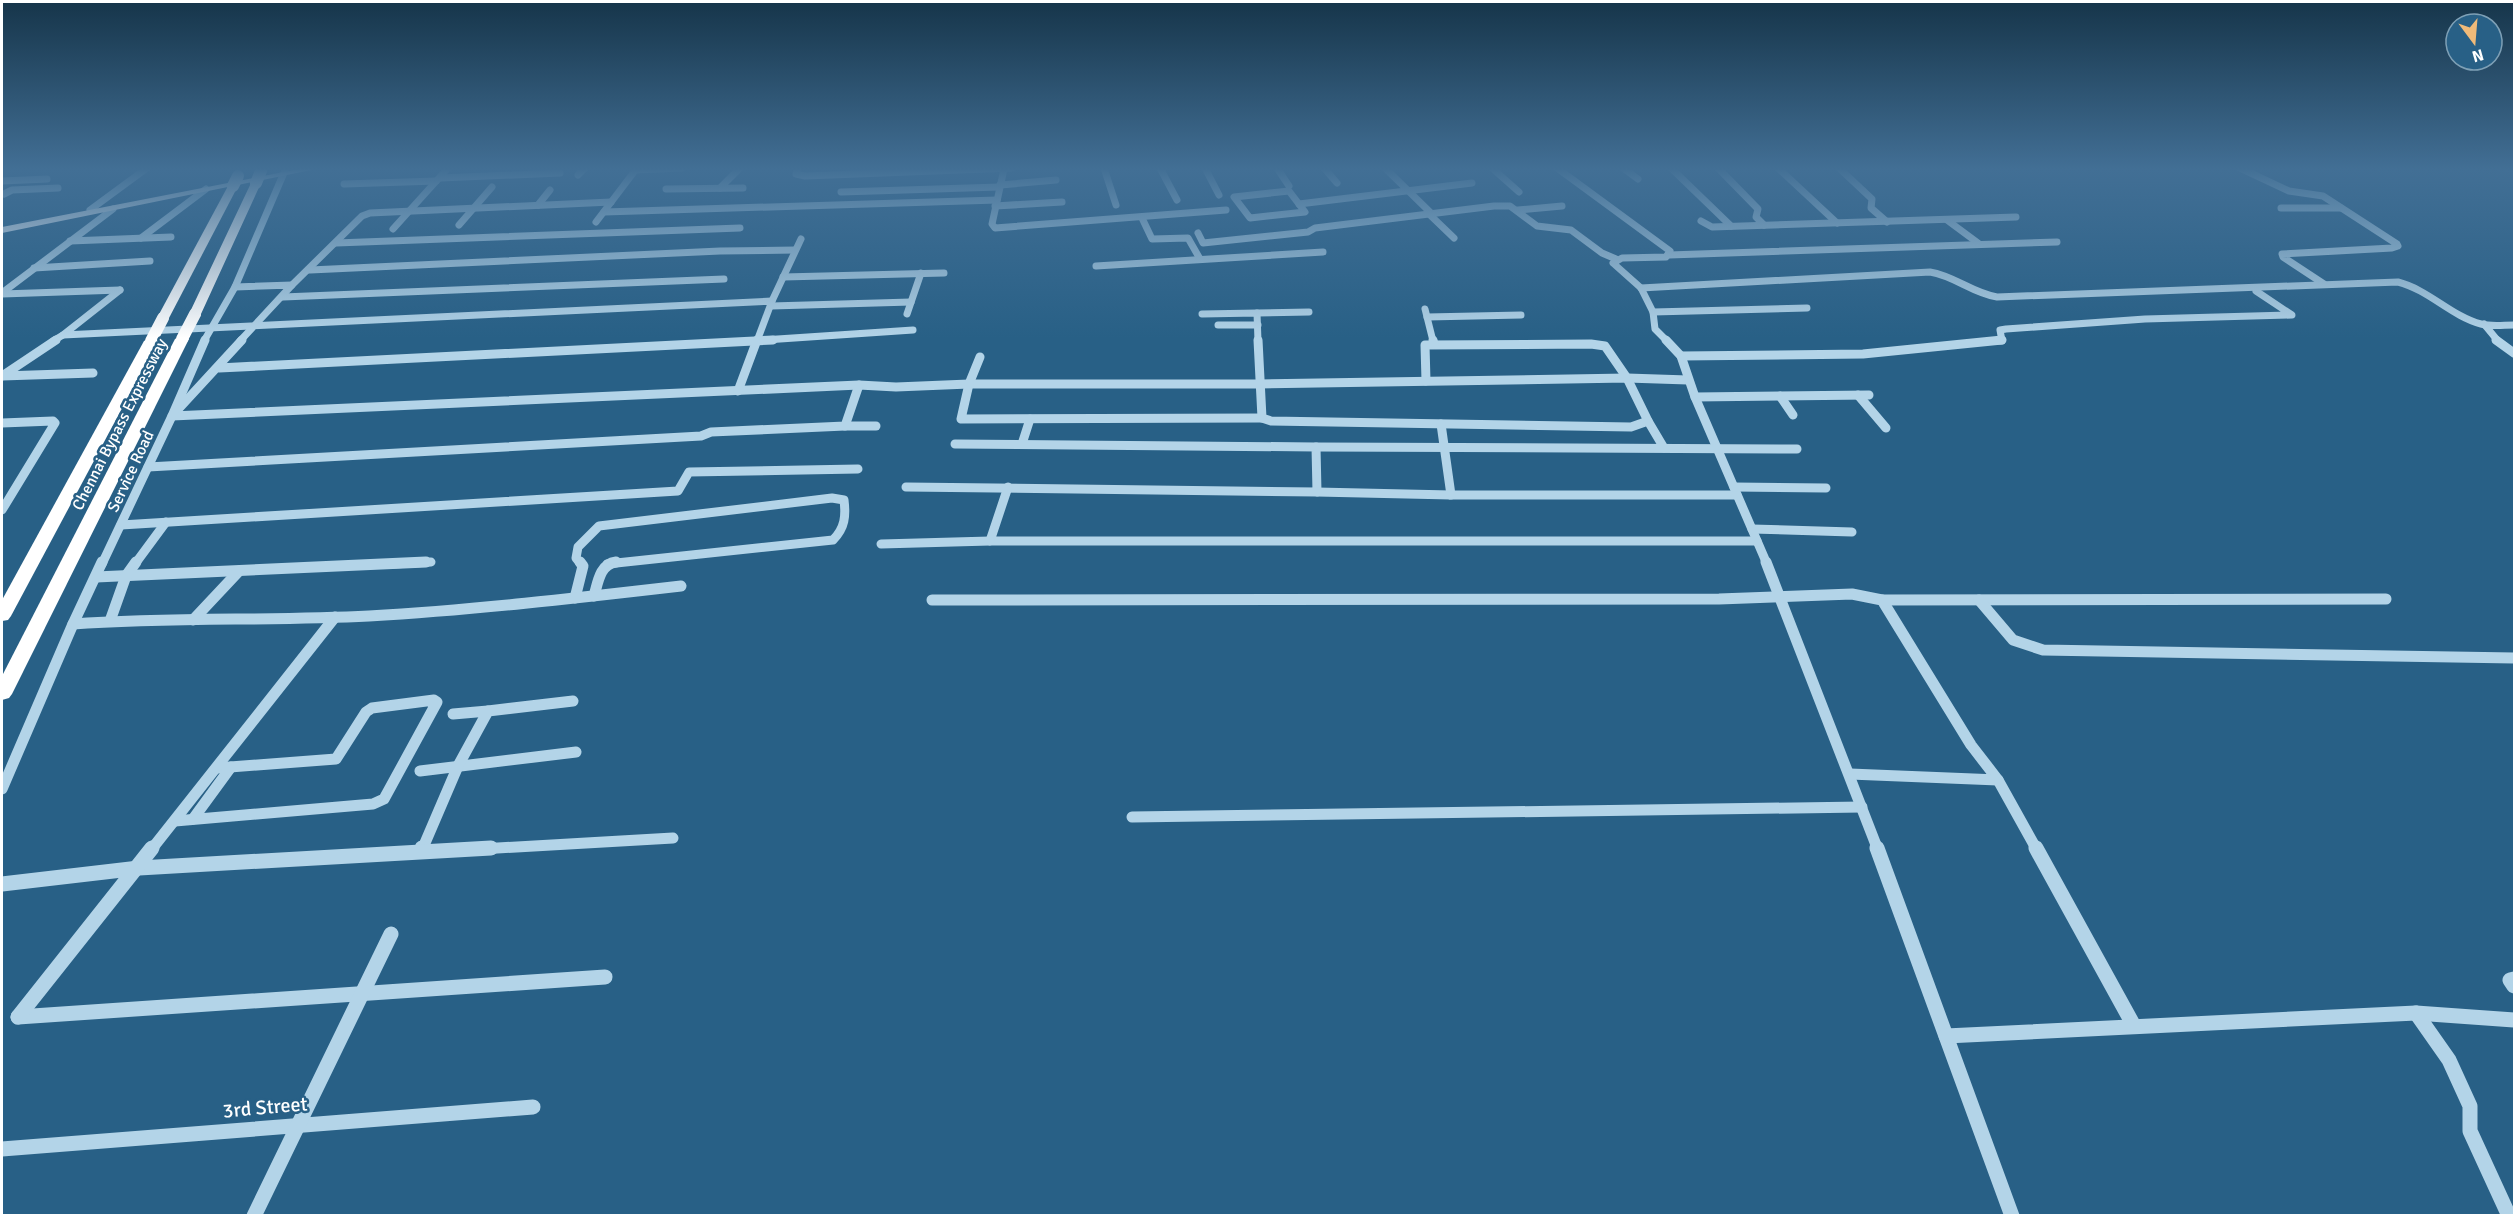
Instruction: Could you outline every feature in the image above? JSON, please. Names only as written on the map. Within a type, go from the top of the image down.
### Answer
[{"type":"highway","name":"Chennai Bypass Expressway","points":[[2,616],[212,225]]},
{"type":"highway","name":"Chennai Bypass Expressway","points":[[2,694],[195,314],[236,225]]},
{"type":"main road","points":[[2,228],[18,225]]},
{"type":"main road","points":[[2,228],[21,225]]},
{"type":"street","points":[[2,293],[92,225]]},
{"type":"street","points":[[141,238],[159,225]]},
{"type":"street","name":"Service Road","points":[[2,789],[74,624],[172,416],[210,328],[235,287],[262,225]]},
{"type":"street","points":[[172,416],[219,368],[292,285],[355,225]]},
{"type":"street","points":[[393,229],[397,225]]},
{"type":"street","points":[[992,225],[995,228],[1042,225]]},
{"type":"street","points":[[1145,225],[1152,239],[1188,238],[1200,259]]},
{"type":"street","points":[[1198,233],[1203,243],[1308,232],[1316,228],[1342,225]]},
{"type":"street","points":[[1441,225],[1454,238]]},
{"type":"street","points":[[1536,225],[1571,230],[1602,253],[1616,259],[1978,243],[2057,242]]},
{"type":"street","points":[[1634,225],[1670,251],[1670,255]]},
{"type":"street","points":[[1708,225],[1712,227],[1771,225]]},
{"type":"street","points":[[1954,225],[1978,243]]},
{"type":"street","points":[[2324,284],[2283,257],[2282,254],[2398,246],[2366,225]]},
{"type":"street","points":[[336,243],[740,228]]},
{"type":"street","points":[[70,241],[171,237]]},
{"type":"street","points":[[738,391],[772,303],[801,239]]},
{"type":"street","points":[[310,270],[795,249]]},
{"type":"street","points":[[1096,266],[1323,252]]},
{"type":"street","points":[[1616,259],[1613,263],[1641,288],[1653,312],[1655,328],[1681,356],[1688,380],[1716,448],[1781,597],[1850,774],[2012,1215]]},
{"type":"street","points":[[34,268],[150,261]]},
{"type":"street","points":[[1641,288],[1930,272],[1952,276],[1974,293],[1997,297],[2404,283],[2484,324],[2498,342],[2514,353]]},
{"type":"street","points":[[907,314],[921,273]]},
{"type":"street","points":[[783,277],[944,273]]},
{"type":"street","points":[[2,280],[20,279]]},
{"type":"street","points":[[282,297],[724,279]]},
{"type":"street","points":[[235,287],[292,285]]},
{"type":"street","points":[[2,293],[120,290],[63,335],[2,376]]},
{"type":"street","points":[[1681,356],[1863,354],[2002,341],[2000,330],[2006,329],[2145,319],[2292,315],[2256,291]]},
{"type":"street","points":[[63,335],[772,303],[910,302]]},
{"type":"street","points":[[1653,312],[1807,308]]},
{"type":"street","points":[[1202,314],[1309,312]]},
{"type":"street","points":[[1257,313],[1262,418]]},
{"type":"street","points":[[1434,344],[1426,313],[1521,315]]},
{"type":"street","points":[[2484,324],[2514,325]]},
{"type":"street","points":[[1218,325],[1258,325]]},
{"type":"street","points":[[219,368],[758,341],[913,330]]},
{"type":"street","points":[[1426,381],[1425,345],[1591,344],[1605,346],[1627,378],[1664,448]]},
{"type":"street","points":[[980,357],[969,384],[961,419],[1262,418],[1271,421],[1630,427],[1648,421]]},
{"type":"street","points":[[2,376],[93,373]]},
{"type":"street","points":[[172,416],[859,386],[1259,384],[1627,378],[1688,380]]},
{"type":"street","points":[[845,426],[859,386]]},
{"type":"street","points":[[1858,395],[1886,428]]},
{"type":"street","points":[[1695,397],[1869,395]]},
{"type":"street","points":[[1780,396],[1793,415]]},
{"type":"street","points":[[1022,444],[1030,419]]},
{"type":"street","points":[[2,423],[54,421],[55,423],[2,510]]},
{"type":"street","points":[[1442,424],[1451,495]]},
{"type":"street","points":[[148,467],[689,436],[711,432],[876,426]]},
{"type":"street","points":[[955,444],[1797,449]]},
{"type":"street","points":[[1316,447],[1317,492]]},
{"type":"street","points":[[121,525],[678,491],[689,472],[858,469]]},
{"type":"street","points":[[906,487],[1451,495],[1826,488]]},
{"type":"street","points":[[990,541],[1008,488]]},
{"type":"street","points":[[575,598],[584,566],[576,558],[578,547],[599,525],[832,498],[844,500],[846,516],[841,533],[833,540],[608,563],[603,568],[594,596]]},
{"type":"street","points":[[110,621],[126,576],[166,522]]},
{"type":"street","points":[[881,544],[990,541],[1755,535],[1852,532]]},
{"type":"street","points":[[96,577],[431,562]]},
{"type":"street","points":[[193,620],[239,571]]},
{"type":"street","points":[[74,624],[110,621],[335,617],[575,598],[681,586]]},
{"type":"street","points":[[932,600],[1781,597],[1852,594],[1882,600],[2386,599]]},
{"type":"street","points":[[1882,600],[1971,746],[1998,780],[2134,1026]]},
{"type":"street","points":[[1979,600],[2013,640],[2043,650],[2514,658]]},
{"type":"street","points":[[335,617],[18,1017],[605,977]]},
{"type":"street","points":[[175,820],[373,804],[384,799],[437,702],[434,700],[372,708],[366,712],[336,759],[217,768]]},
{"type":"street","points":[[453,714],[573,701]]},
{"type":"street","points":[[421,851],[458,766],[488,711]]},
{"type":"street","points":[[420,771],[576,752]]},
{"type":"street","points":[[193,819],[231,767]]},
{"type":"street","points":[[1850,774],[1998,780]]},
{"type":"street","points":[[1132,817],[1862,807]]},
{"type":"street","points":[[2,884],[139,867],[673,838]]},
{"type":"street","points":[[254,1215],[391,934]]},
{"type":"street","points":[[2514,978],[2510,980],[2514,986]]},
{"type":"street","points":[[1946,1035],[2415,1013],[2514,1020]]},
{"type":"street","points":[[2415,1013],[2449,1060],[2470,1106],[2470,1131],[2509,1215]]},
{"type":"street","name":"3rd Street","points":[[2,1149],[533,1107]]}]
